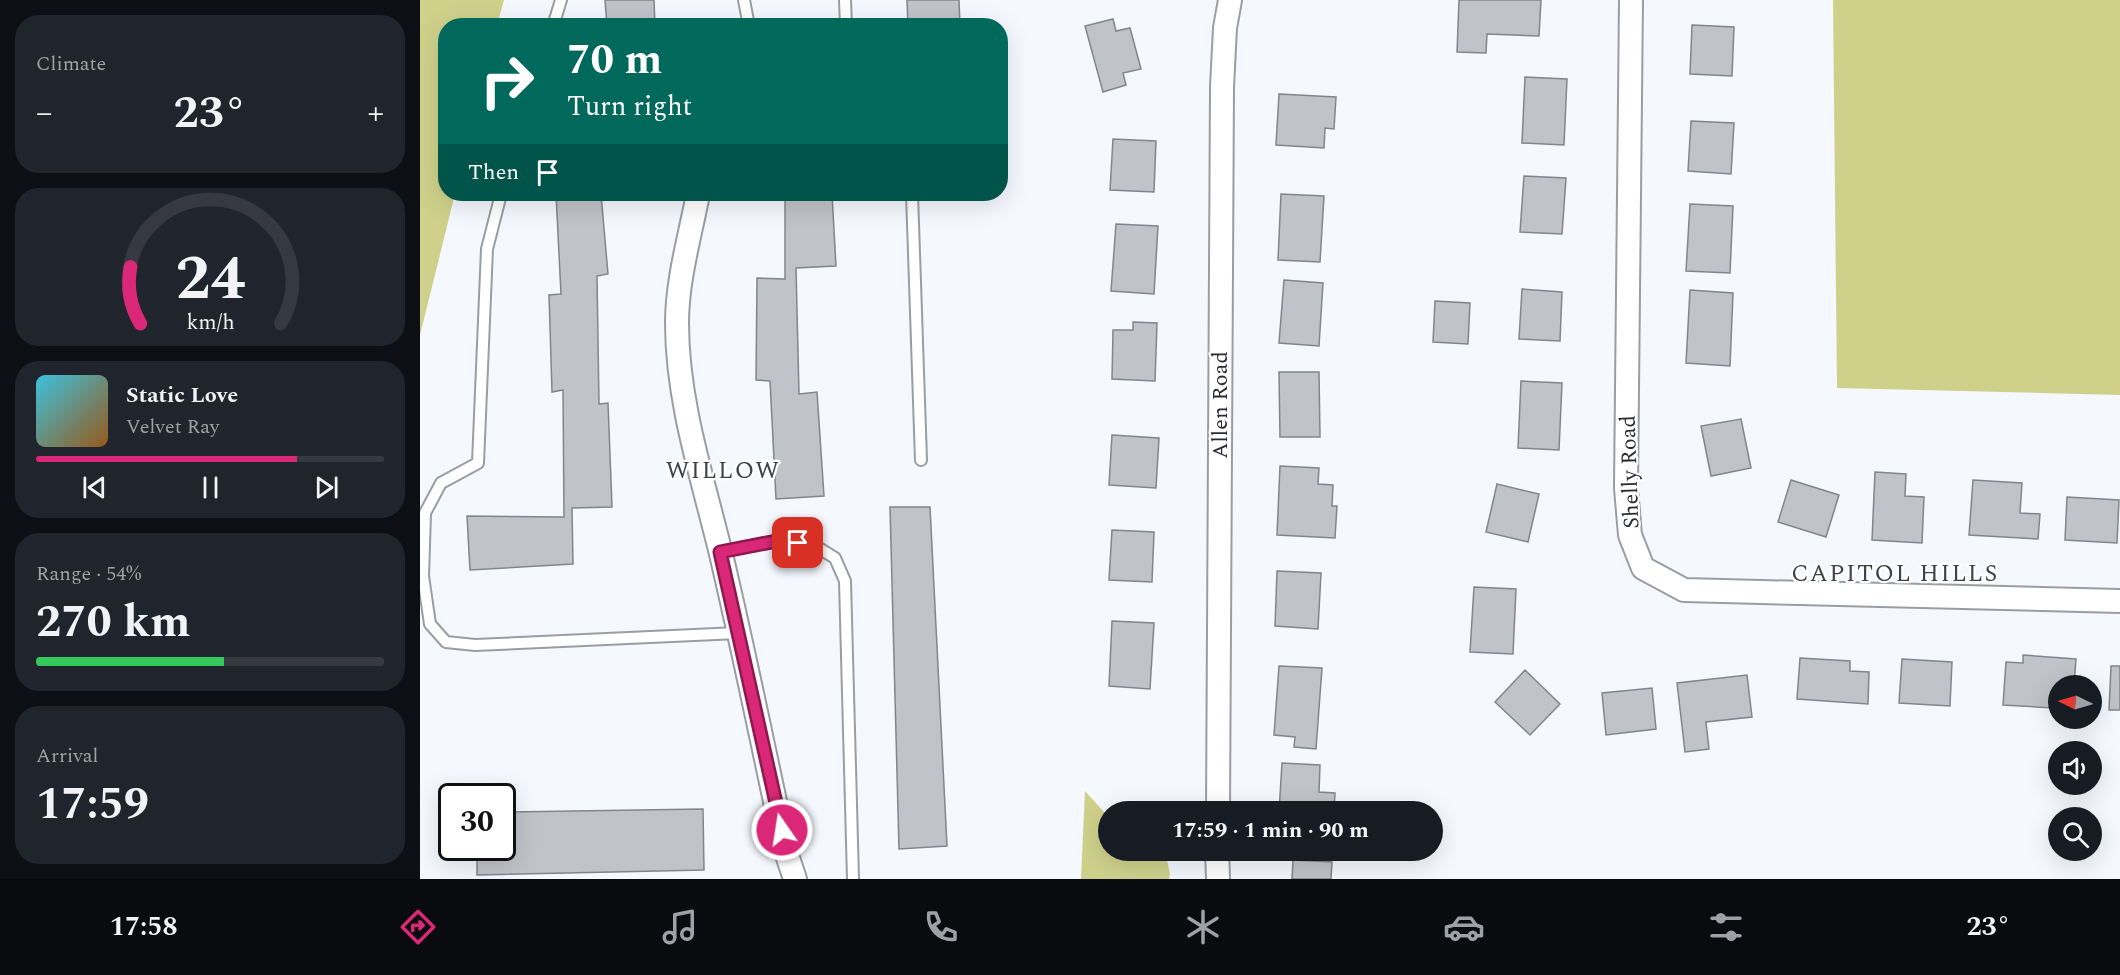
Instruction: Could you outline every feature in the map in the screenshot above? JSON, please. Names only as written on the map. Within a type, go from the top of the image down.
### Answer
[{"type":"street","name":"Allen Road","points":[[1218,801],[1222,87],[1225,28],[1230,0]]},
{"type":"street","name":"Shelly Road","points":[[1631,0],[1626,488],[1630,535],[1643,568],[1684,590],[2120,601]]},
{"type":"street","points":[[697,201],[683,271],[677,322],[687,422],[720,552],[786,852],[795,879]]},
{"type":"street","points":[[1217,861],[1218,879]]},
{"type":"lane","points":[[555,18],[561,0]]},
{"type":"lane","points":[[744,0],[747,18]]},
{"type":"lane","points":[[845,0],[846,18]]},
{"type":"lane","points":[[499,201],[487,249],[478,463],[441,483],[425,513],[423,576],[430,624],[446,642],[475,645],[738,633]]},
{"type":"lane","points":[[912,201],[921,460]]},
{"type":"lane","points":[[720,552],[782,540],[814,545],[835,558],[845,581],[853,879]]},
{"type":"green space","points":[[420,0],[504,0],[499,18],[438,18],[438,201],[453,201],[420,335]]},
{"type":"green space","points":[[1833,0],[2120,0],[2120,395],[1837,388]]},
{"type":"green space","points":[[1085,791],[1098,805],[1098,861],[1167,861],[1170,874],[1169,879],[1081,879]]},
{"type":"building","points":[[605,0],[654,0],[655,18],[606,18]]},
{"type":"building","points":[[907,0],[959,0],[960,18],[908,18]]},
{"type":"building","points":[[1459,0],[1541,0],[1539,36],[1487,34],[1486,53],[1457,52]]},
{"type":"building","points":[[1113,19],[1116,31],[1130,28],[1141,69],[1123,73],[1126,85],[1103,92],[1085,26]]},
{"type":"building","points":[[1692,25],[1734,27],[1732,76],[1690,74]]},
{"type":"building","points":[[1525,77],[1567,79],[1564,145],[1522,143]]},
{"type":"building","points":[[1279,94],[1336,97],[1334,129],[1325,128],[1324,148],[1276,145]]},
{"type":"building","points":[[1691,121],[1734,123],[1731,174],[1688,171]]},
{"type":"building","points":[[1113,139],[1156,141],[1154,192],[1110,190]]},
{"type":"building","points":[[1524,176],[1566,178],[1562,234],[1520,232]]},
{"type":"building","points":[[1281,194],[1324,196],[1320,262],[1278,260]]},
{"type":"building","points":[[556,201],[602,201],[608,274],[597,276],[599,404],[608,403],[612,507],[572,508],[573,564],[470,570],[467,516],[564,517],[563,390],[552,392],[549,295],[561,294]]},
{"type":"building","points":[[785,201],[832,201],[836,266],[796,268],[799,394],[817,392],[824,496],[776,499],[770,381],[756,380],[757,278],[785,279]]},
{"type":"building","points":[[1690,204],[1733,206],[1730,273],[1686,271]]},
{"type":"building","points":[[1116,224],[1158,226],[1154,294],[1111,291]]},
{"type":"building","points":[[1284,280],[1323,283],[1319,346],[1279,343]]},
{"type":"building","points":[[1522,289],[1562,292],[1560,341],[1519,339]]},
{"type":"building","points":[[1690,290],[1733,293],[1730,366],[1686,363]]},
{"type":"building","points":[[1435,301],[1470,303],[1468,344],[1433,342]]},
{"type":"building","points":[[1133,322],[1157,323],[1155,381],[1112,379],[1113,330],[1133,330]]},
{"type":"building","points":[[1279,372],[1319,372],[1320,437],[1280,437]]},
{"type":"building","points":[[1521,381],[1562,383],[1559,450],[1518,448]]},
{"type":"building","points":[[1741,419],[1751,468],[1711,476],[1701,426]]},
{"type":"building","points":[[1112,435],[1159,438],[1156,488],[1109,485]]},
{"type":"building","points":[[1280,466],[1319,468],[1318,484],[1333,485],[1332,506],[1337,506],[1335,538],[1277,535]]},
{"type":"building","points":[[1875,472],[1906,474],[1905,496],[1924,497],[1922,543],[1872,540]]},
{"type":"building","points":[[1791,480],[1839,495],[1826,537],[1778,522]]},
{"type":"building","points":[[1973,480],[2022,483],[2020,513],[2040,514],[2038,539],[1969,535]]},
{"type":"building","points":[[1497,484],[1539,494],[1528,542],[1486,532]]},
{"type":"building","points":[[2067,497],[2119,500],[2117,543],[2065,540]]},
{"type":"building","points":[[890,507],[930,507],[947,846],[899,849]]},
{"type":"building","points":[[1112,530],[1154,532],[1152,582],[1109,580]]},
{"type":"building","points":[[1277,571],[1321,573],[1318,629],[1275,626]]},
{"type":"building","points":[[1474,587],[1516,589],[1513,654],[1470,652]]},
{"type":"building","points":[[1112,621],[1154,623],[1150,689],[1109,686]]},
{"type":"building","points":[[2023,655],[2076,659],[2075,675],[2048,675],[2048,708],[2003,705],[2006,662],[2023,663]]},
{"type":"building","points":[[1800,658],[1850,661],[1850,671],[1869,672],[1868,704],[1797,699]]},
{"type":"building","points":[[1902,659],[1952,662],[1950,706],[1899,703]]},
{"type":"building","points":[[1279,666],[1322,668],[1316,749],[1294,747],[1295,737],[1274,735]]},
{"type":"building","points":[[2111,666],[2120,666],[2120,710],[2109,710]]},
{"type":"building","points":[[1525,670],[1560,704],[1530,735],[1495,702]]},
{"type":"building","points":[[1747,675],[1752,717],[1706,722],[1709,749],[1685,752],[1677,683]]},
{"type":"building","points":[[1652,688],[1656,729],[1606,735],[1602,693]]},
{"type":"building","points":[[1282,763],[1320,765],[1319,792],[1335,793],[1335,801],[1280,801]]},
{"type":"building","points":[[703,809],[704,870],[477,875],[477,861],[516,861],[516,812]]},
{"type":"building","points":[[1293,861],[1332,862],[1331,879],[1292,879]]},
{"type":"district","name":"WILLOW","points":[[723,471]]},
{"type":"district","name":"CAPITOL HILLS","points":[[1895,574]]},
{"type":"route","points":[[782,830],[720,552],[782,540],[798,543]]}]
